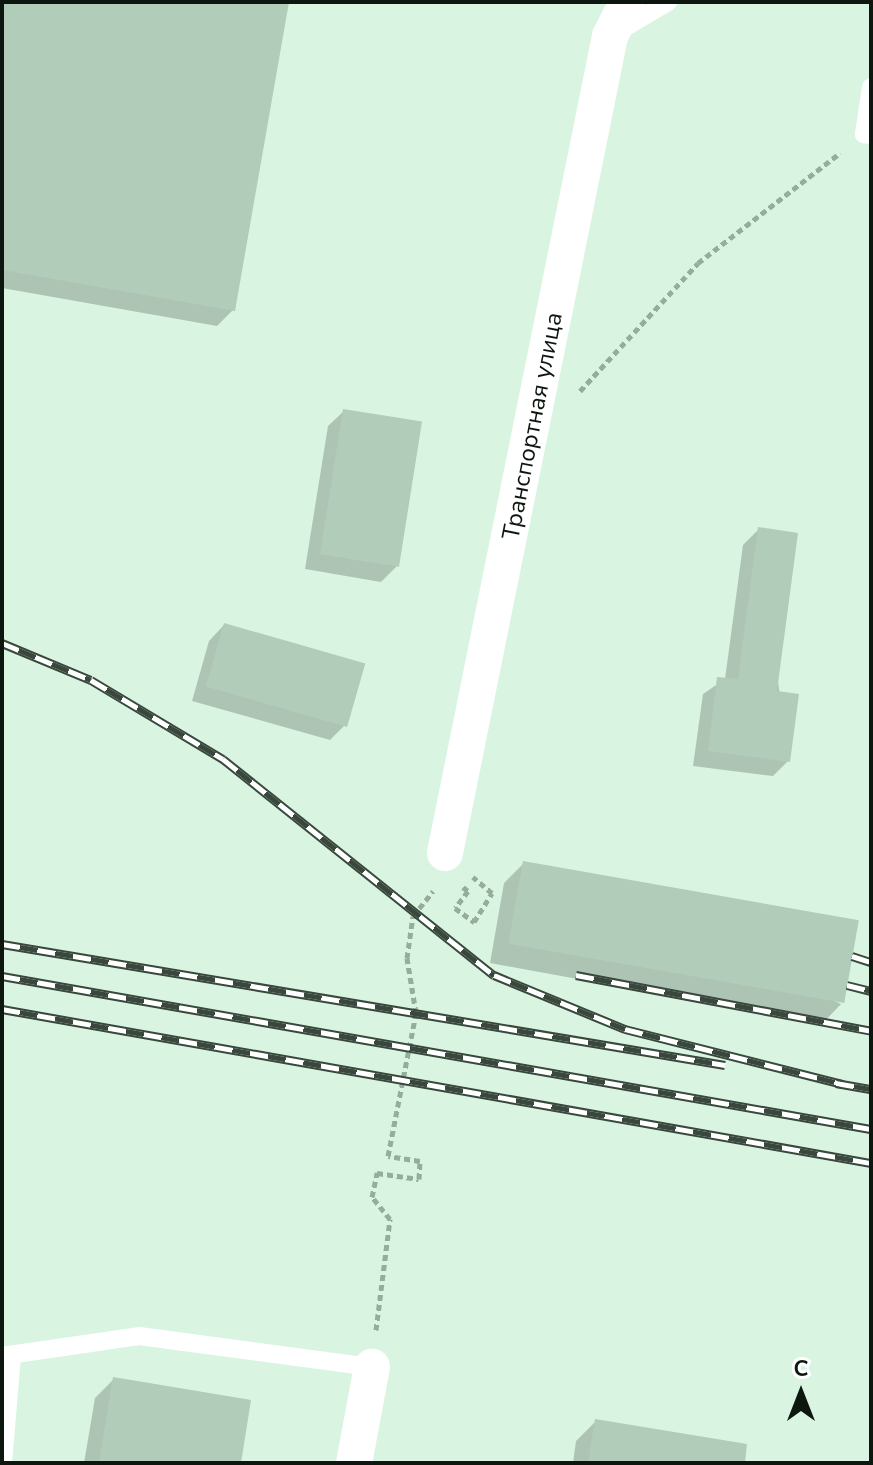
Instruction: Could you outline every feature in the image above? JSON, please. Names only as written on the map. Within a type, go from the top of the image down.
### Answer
[{"type":"street","name":"Транспортная улица","points":[[446,874],[610,36],[627,2]]},
{"type":"street","points":[[354,1463],[372,1367]]},
{"type":"lane","points":[[610,36],[668,2]]},
{"type":"lane","points":[[868,135],[871,87]]},
{"type":"lane","points":[[3,1463],[7,1356],[139,1336],[372,1367]]},
{"type":"path","points":[[572,399],[698,263],[868,135]]},
{"type":"path","points":[[446,874],[492,893],[474,922],[455,908],[468,891],[446,874]]},
{"type":"path","points":[[372,1367],[390,1219],[372,1197],[377,1173],[419,1179],[420,1161],[388,1156],[416,1013],[407,958],[413,916],[446,874]]},
{"type":"building","points":[[2,2],[289,2],[235,311],[2,270]]},
{"type":"building","points":[[343,409],[422,422],[399,567],[320,554]]},
{"type":"building","points":[[758,527],[798,533],[777,691],[799,694],[790,762],[708,751],[717,677],[738,679]]},
{"type":"building","points":[[224,623],[365,664],[347,727],[206,686]]},
{"type":"building","points":[[523,861],[859,920],[844,1003],[508,944]]},
{"type":"building","points":[[113,1377],[251,1400],[241,1463],[99,1463]]},
{"type":"building","points":[[595,1419],[747,1444],[745,1463],[588,1463]]},
{"type":"railway","points":[[2,643],[91,680],[223,759],[494,975],[625,1029],[843,1084]]},
{"type":"railway","points":[[2,944],[725,1065]]},
{"type":"railway","points":[[852,956],[871,962]]},
{"type":"railway","points":[[576,975],[871,1031]]},
{"type":"railway","points":[[2,976],[871,1129]]},
{"type":"railway","points":[[847,985],[871,991]]},
{"type":"railway","points":[[2,1009],[871,1163]]},
{"type":"railway","points":[[836,1083],[871,1089]]}]
